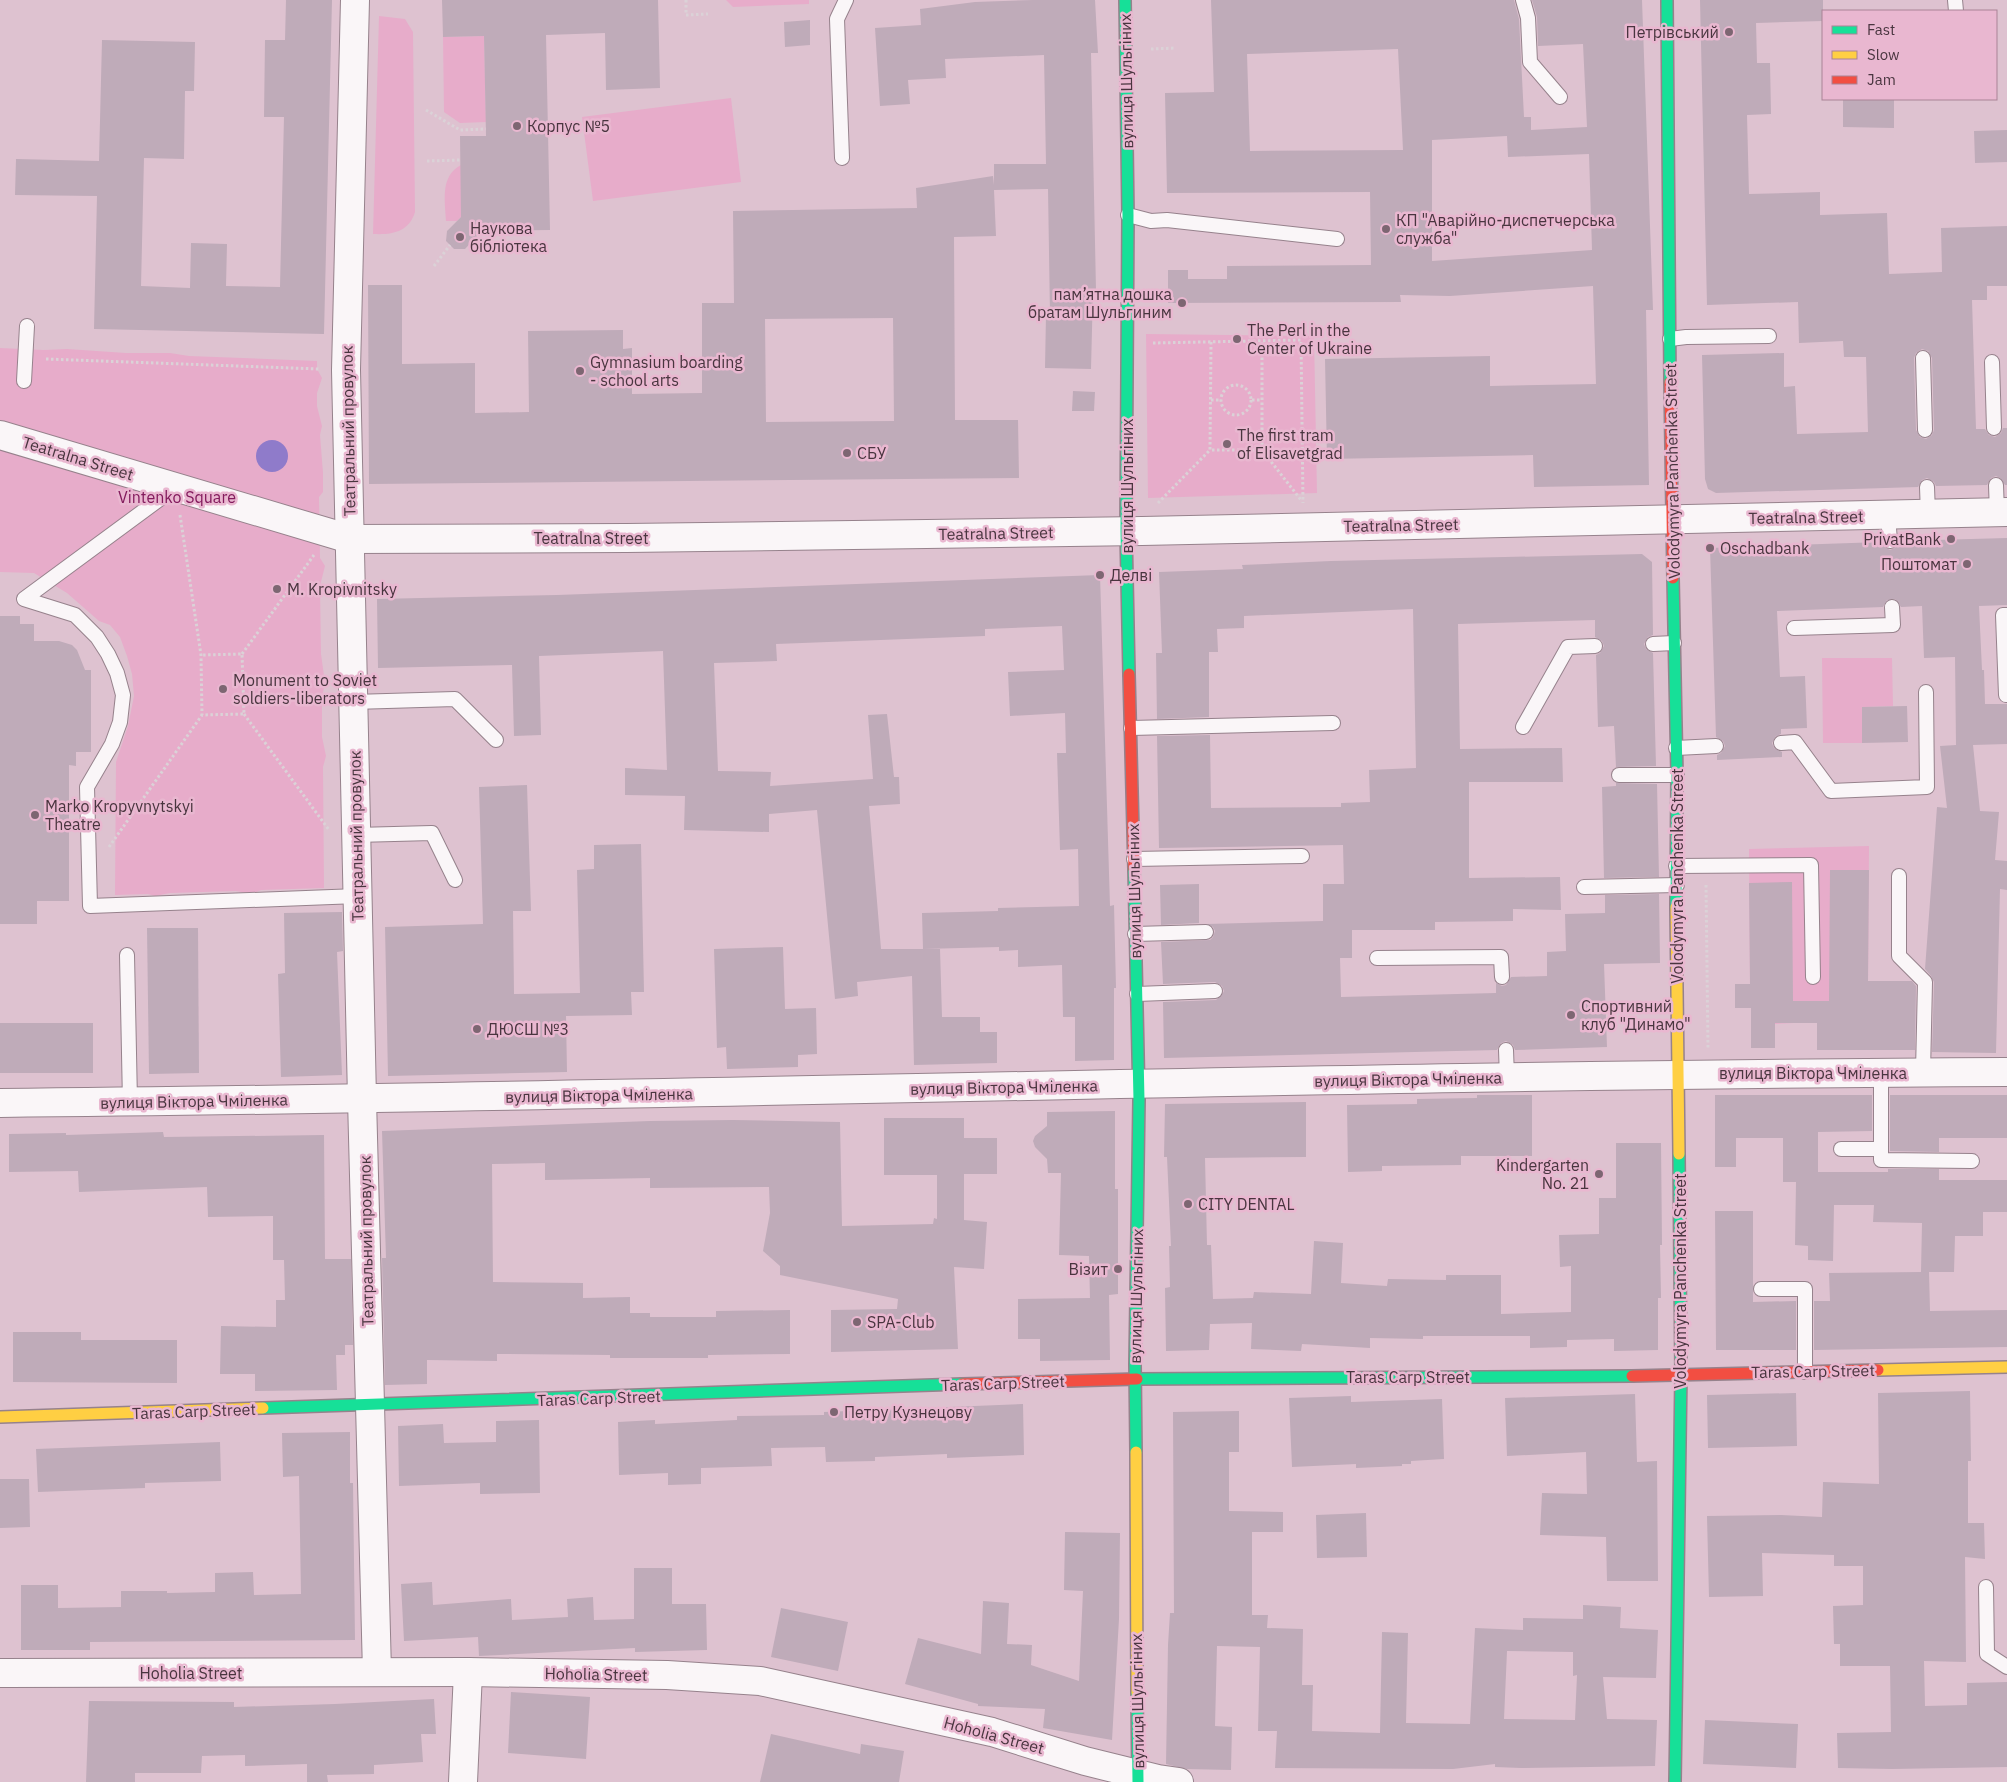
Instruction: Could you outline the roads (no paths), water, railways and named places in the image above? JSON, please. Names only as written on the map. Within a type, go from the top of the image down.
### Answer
[{"type":"street","name":"Театральний провулок","points":[[354,0],[346,370],[340,536],[353,702],[343,833],[358,896],[377,1672]]},
{"type":"street","name":"вулиця Шульгіних","points":[[1124,0],[1128,215],[1126,531],[1138,1084],[1135,1378],[1138,1778]]},
{"type":"street","name":"Volodymyra Panchenka Street","points":[[1666,0],[1677,775],[1676,884],[1681,1374],[1675,1782]]},
{"type":"street","name":"Teatralna Street","points":[[0,435],[340,536],[627,538],[1672,521],[1889,528],[1928,514],[2002,513]]},
{"type":"street","name":"вулиця Віктора Чміленка","points":[[0,1103],[362,1099],[1678,1074],[2007,1072]]},
{"type":"street","name":"Taras Carp Street","points":[[0,1417],[370,1406],[1135,1378],[1653,1376],[2007,1367]]},
{"type":"street","name":"Hoholia Street","points":[[0,1673],[468,1672],[667,1674],[760,1681],[992,1732],[1138,1778],[1179,1782]]},
{"type":"street","points":[[463,1782],[468,1672]]},
{"type":"lane","points":[[842,158],[837,19],[846,0]]},
{"type":"lane","points":[[1523,0],[1528,18],[1530,62],[1560,97]]},
{"type":"lane","points":[[1128,215],[1151,221],[1167,220],[1337,239]]},
{"type":"lane","points":[[24,381],[27,326]]},
{"type":"lane","points":[[1670,339],[1686,337],[1769,336]]},
{"type":"lane","points":[[1923,358],[1925,430]]},
{"type":"lane","points":[[1992,362],[1994,428]]},
{"type":"lane","points":[[1996,485],[2002,513]]},
{"type":"lane","points":[[176,487],[24,599],[74,615],[97,637],[117,673],[123,695],[120,722],[108,751],[87,787],[90,906],[358,896]]},
{"type":"lane","points":[[1927,487],[1928,514]]},
{"type":"lane","points":[[1794,628],[1893,625],[1892,607]]},
{"type":"lane","points":[[2006,695],[2003,615],[2007,615]]},
{"type":"lane","points":[[1653,644],[1674,644]]},
{"type":"lane","points":[[1523,726],[1568,647],[1595,646]]},
{"type":"lane","points":[[1781,743],[1795,742],[1831,791],[1927,787],[1926,692]]},
{"type":"lane","points":[[353,702],[456,699],[496,740]]},
{"type":"lane","points":[[1131,728],[1333,723]]},
{"type":"lane","points":[[1676,748],[1716,746]]},
{"type":"lane","points":[[1619,775],[1677,775]]},
{"type":"lane","points":[[343,833],[432,832],[455,880]]},
{"type":"lane","points":[[1134,859],[1302,856]]},
{"type":"lane","points":[[1676,866],[1811,864],[1813,977]]},
{"type":"lane","points":[[1899,876],[1899,956],[1925,982],[1923,1072]]},
{"type":"lane","points":[[1584,887],[1676,884]]},
{"type":"lane","points":[[1135,934],[1206,932]]},
{"type":"lane","points":[[127,955],[130,1102]]},
{"type":"lane","points":[[1377,958],[1502,957],[1502,977]]},
{"type":"lane","points":[[1136,994],[1215,992]]},
{"type":"lane","points":[[1506,1050],[1507,1077]]},
{"type":"lane","points":[[1881,1072],[1881,1160],[1972,1161]]},
{"type":"lane","points":[[1841,1149],[1881,1149]]},
{"type":"lane","points":[[1762,1289],[1805,1289],[1805,1372]]},
{"type":"lane","points":[[1986,1587],[1987,1654],[2007,1667]]},
{"type":"place","name":"Петрівський","points":[[1729,32]]},
{"type":"place","name":"Корпус №5","points":[[517,126]]},
{"type":"place","name":"КП \"Аварійно-диспетчерська служба\"","points":[[1386,229]]},
{"type":"place","name":"Наукова бібліотека","points":[[460,237]]},
{"type":"place","name":"пам’ятна дошка братам Шульгиним","points":[[1182,303]]},
{"type":"place","name":"The Perl in the Center of Ukraine","points":[[1237,339]]},
{"type":"place","name":"Gymnasium boarding - school arts","points":[[580,371]]},
{"type":"place","name":"The first tram of Elisavetgrad","points":[[1227,444]]},
{"type":"place","name":"СБУ","points":[[847,453]]},
{"type":"place","name":"PrivatBank","points":[[1951,539]]},
{"type":"place","name":"Oschadbank","points":[[1710,548]]},
{"type":"place","name":"Поштомат","points":[[1967,564]]},
{"type":"place","name":"Делві","points":[[1100,575]]},
{"type":"place","name":"M. Kropivnitsky","points":[[277,589]]},
{"type":"place","name":"Monument to Soviet soldiers-liberators","points":[[223,689]]},
{"type":"place","name":"Marko Kropyvnytskyi Theatre","points":[[35,815]]},
{"type":"place","name":"Спортивний клуб \"Динамо\"","points":[[1571,1015]]},
{"type":"place","name":"ДЮСШ №3","points":[[477,1029]]},
{"type":"place","name":"Kindergarten No. 21","points":[[1599,1174]]},
{"type":"place","name":"CITY DENTAL","points":[[1188,1204]]},
{"type":"place","name":"Візит","points":[[1118,1269]]},
{"type":"place","name":"SPA-Club","points":[[857,1322]]},
{"type":"place","name":"Петру Кузнецову","points":[[834,1412]]},
{"type":"park label","name":"Vintenko Square","points":[[177,497]]}]
